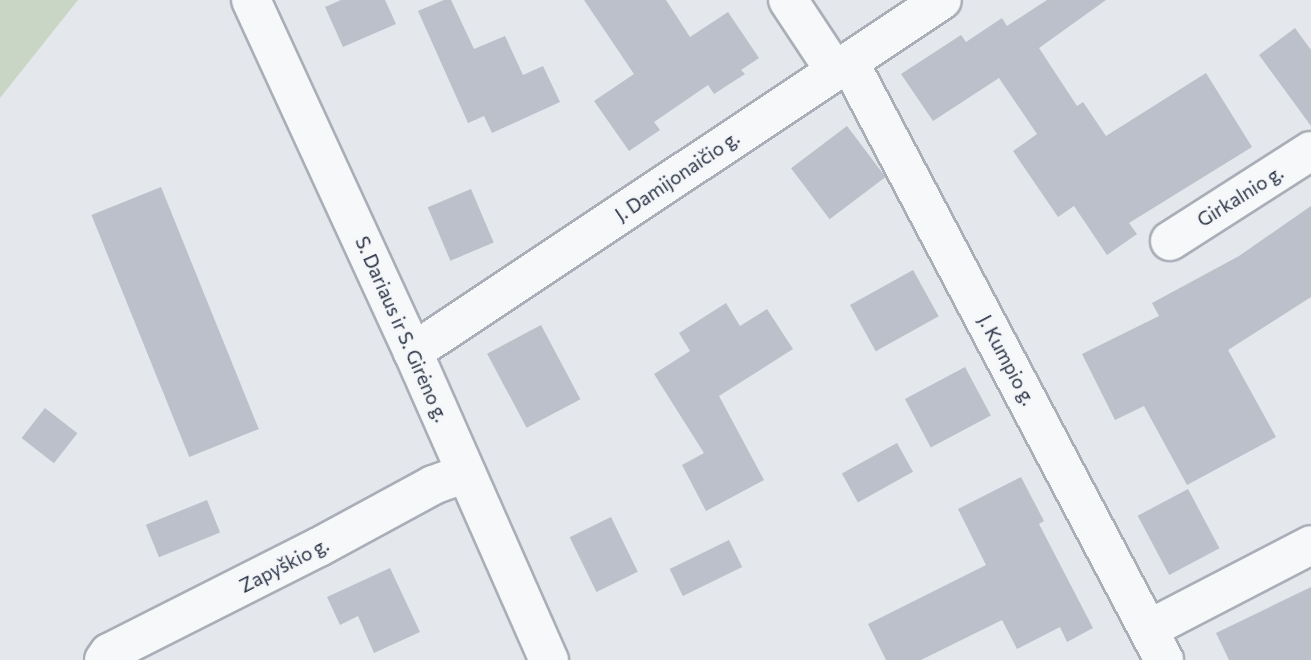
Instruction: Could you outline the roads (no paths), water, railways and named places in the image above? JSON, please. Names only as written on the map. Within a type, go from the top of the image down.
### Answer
[{"type":"street","name":"S. Dariaus ir S. Girėno g.","points":[[251,0],[413,352],[549,660]]},
{"type":"street","name":"J. Kumpio g.","points":[[788,0],[842,66],[1156,644]]},
{"type":"street","name":"J. Damijonaičio g.","points":[[413,352],[942,0]]},
{"type":"street","name":"Girkalnio g.","points":[[1170,240],[1311,151]]},
{"type":"street","name":"Zapyškio g.","points":[[104,660],[109,653],[319,547],[433,485],[466,473]]},
{"type":"street","points":[[1156,644],[1311,545]]}]
